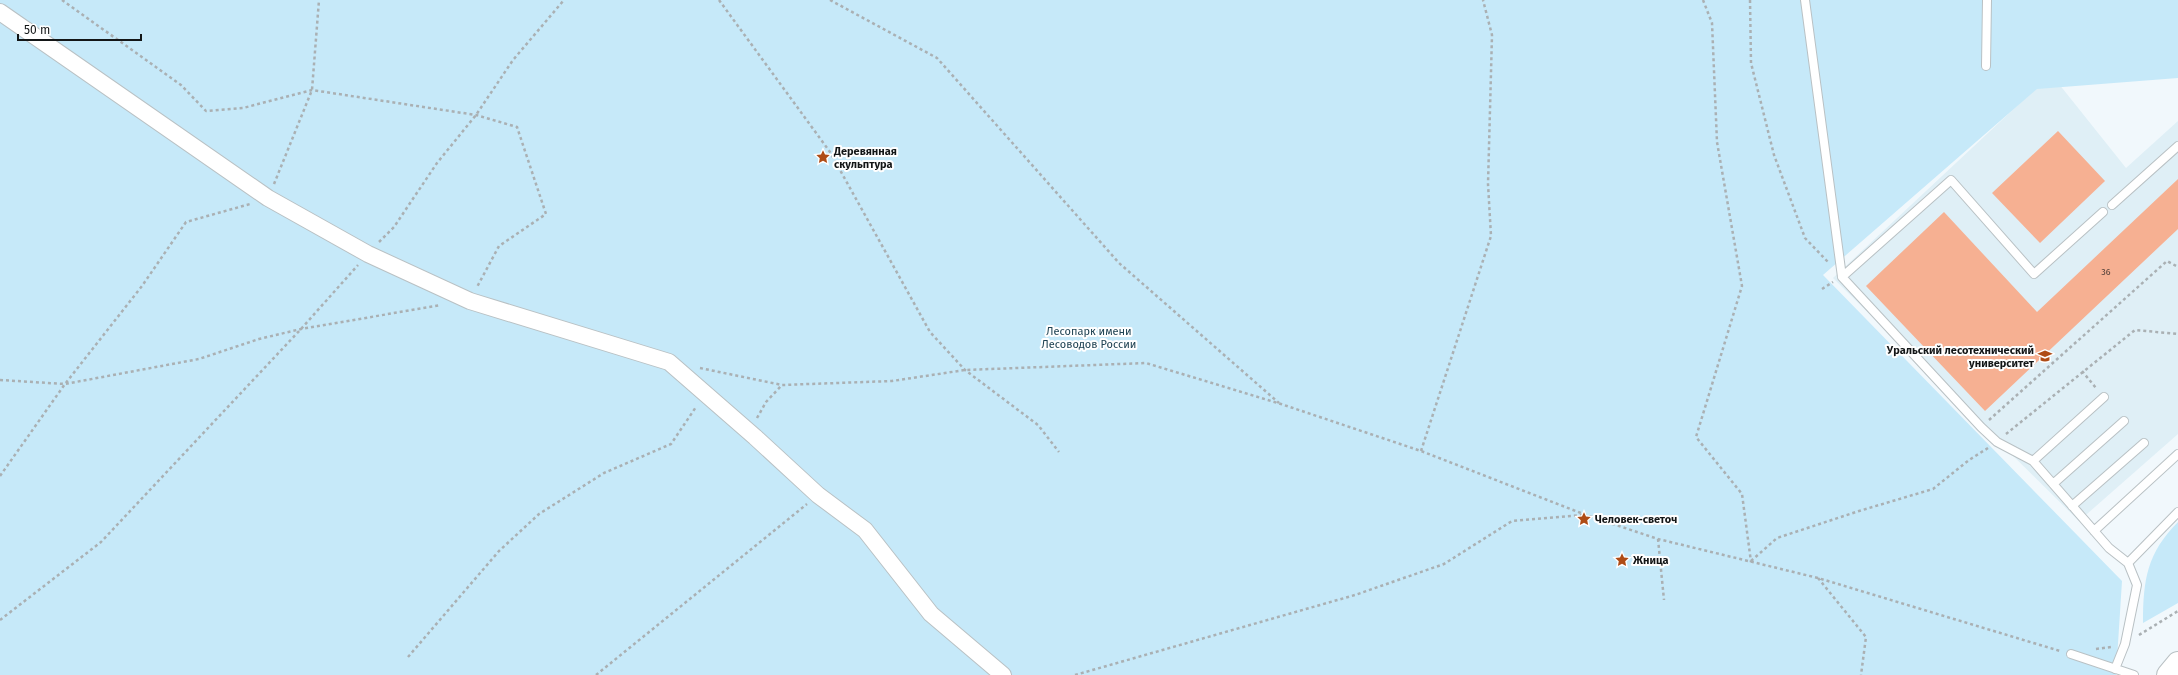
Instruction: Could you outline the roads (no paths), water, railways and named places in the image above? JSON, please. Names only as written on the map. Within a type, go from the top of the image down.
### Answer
[{"type":"main road","points":[[2168,675],[2178,663]]},
{"type":"street","points":[[0,12],[268,198],[368,254],[470,301],[669,362],[755,437],[818,495],[865,530],[931,614],[1003,675]]},
{"type":"lane","points":[[1805,0],[1842,277],[1981,427],[1997,442],[2033,461],[2109,548],[2128,563],[2137,585],[2125,644],[2115,669]]},
{"type":"lane","points":[[1986,66],[1987,0]]},
{"type":"lane","points":[[2112,205],[2178,146]]},
{"type":"lane","points":[[1842,277],[1951,180],[2034,274],[2103,212]]},
{"type":"lane","points":[[2033,461],[2104,397]]},
{"type":"lane","points":[[2053,484],[2124,421]]},
{"type":"lane","points":[[2072,506],[2144,443]]},
{"type":"lane","points":[[2094,531],[2178,454]]},
{"type":"lane","points":[[2128,563],[2178,512]]},
{"type":"lane","points":[[2071,654],[2134,675]]},
{"type":"place","name":"Деревянная скульптура","points":[[823,157]]},
{"type":"place","name":"Уральский лесотехнический университет","points":[[2045,356]]},
{"type":"place","name":"Человек-светоч","points":[[1584,519]]},
{"type":"place","name":"Жница","points":[[1622,560]]},
{"type":"park label","name":"Лесопарк имени Лесоводов России","points":[[1089,337]]}]
